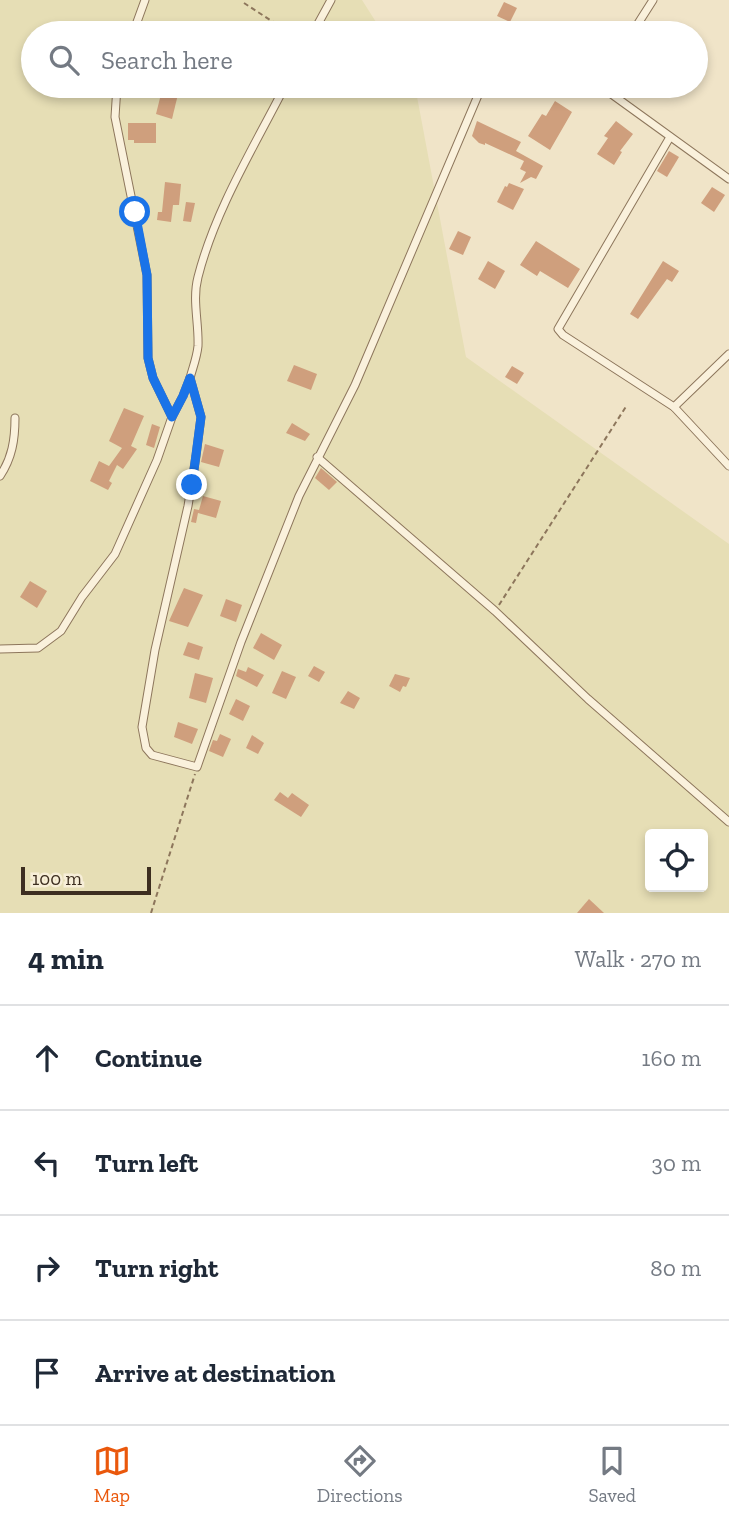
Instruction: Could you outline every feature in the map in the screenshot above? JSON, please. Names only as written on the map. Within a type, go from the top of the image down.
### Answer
[{"type":"street","points":[[137,21],[145,0]]},
{"type":"street","points":[[320,21],[331,0]]},
{"type":"street","points":[[640,21],[653,0]]},
{"type":"street","points":[[116,98],[117,129],[147,275],[148,358],[153,378],[172,417]]},
{"type":"street","points":[[0,649],[38,648],[53,639],[115,554],[190,378],[198,348],[196,287],[207,247],[279,98]]},
{"type":"street","points":[[190,378],[201,417],[198,445],[188,506],[155,650],[142,727],[146,748],[152,755],[197,767],[241,642],[299,496],[355,385],[477,98]]},
{"type":"street","points":[[617,98],[729,179]]},
{"type":"street","points":[[670,137],[558,329],[674,407],[729,466]]},
{"type":"street","points":[[674,407],[729,354]]},
{"type":"street","points":[[0,476],[13,447],[15,418]]},
{"type":"street","points":[[317,457],[495,611],[588,699],[729,822]]},
{"type":"path","points":[[244,3],[272,21]]},
{"type":"path","points":[[495,611],[627,405]]},
{"type":"path","points":[[151,913],[197,767]]},
{"type":"shaded area","points":[[0,0],[362,0],[375,21],[21,21],[21,98],[417,98],[466,357],[729,544],[729,913],[0,913]]},
{"type":"building","points":[[504,2],[517,8],[510,21],[497,16]]},
{"type":"building","points":[[160,98],[177,98],[172,119],[156,114]]},
{"type":"building","points":[[555,101],[572,112],[550,150],[528,136],[542,114],[546,116]]},
{"type":"building","points":[[477,121],[521,142],[516,151],[543,166],[536,179],[531,177],[520,183],[526,172],[520,169],[524,161],[485,143],[479,143],[472,136]]},
{"type":"building","points":[[616,121],[633,134],[620,151],[622,152],[614,165],[597,154],[608,138],[604,136]]},
{"type":"building","points":[[128,123],[156,123],[156,143],[134,143],[134,140],[128,140]]},
{"type":"building","points":[[669,151],[679,157],[667,177],[657,171]]},
{"type":"building","points":[[165,182],[181,184],[179,205],[173,205],[171,222],[157,220],[158,212],[162,212]]},
{"type":"building","points":[[509,183],[524,189],[513,210],[497,202]]},
{"type":"building","points":[[712,187],[725,195],[714,212],[701,203]]},
{"type":"building","points":[[186,202],[195,203],[191,222],[183,221]]},
{"type":"building","points":[[458,231],[471,237],[463,255],[449,249]]},
{"type":"building","points":[[536,241],[580,269],[568,288],[540,271],[537,276],[520,265]]},
{"type":"building","points":[[488,261],[505,271],[495,289],[478,279]]},
{"type":"building","points":[[663,261],[679,271],[672,282],[667,279],[638,319],[630,314]]},
{"type":"building","points":[[294,365],[317,374],[311,390],[287,381]]},
{"type":"building","points":[[512,366],[524,373],[517,384],[505,377]]},
{"type":"building","points":[[124,408],[144,416],[131,446],[137,449],[123,469],[117,465],[109,481],[112,483],[108,490],[90,481],[99,461],[109,466],[122,448],[109,441]]},
{"type":"building","points":[[292,423],[310,434],[305,441],[286,433]]},
{"type":"building","points":[[152,424],[160,427],[154,448],[146,445]]},
{"type":"building","points":[[205,444],[224,450],[219,467],[201,462]]},
{"type":"building","points":[[321,468],[337,482],[329,490],[315,478]]},
{"type":"building","points":[[203,496],[221,501],[216,518],[198,513],[196,523],[191,522],[194,509],[199,510]]},
{"type":"building","points":[[30,581],[47,591],[37,608],[20,597]]},
{"type":"building","points":[[184,588],[203,595],[188,627],[169,621]]},
{"type":"building","points":[[226,599],[242,605],[236,622],[220,616]]},
{"type":"building","points":[[261,633],[282,645],[274,660],[253,648]]},
{"type":"building","points":[[188,642],[203,647],[199,660],[183,655]]},
{"type":"building","points":[[314,666],[325,672],[319,682],[308,676]]},
{"type":"building","points":[[248,667],[264,675],[257,687],[236,676],[238,669],[246,672]]},
{"type":"building","points":[[282,671],[296,677],[286,699],[272,693]]},
{"type":"building","points":[[195,673],[213,678],[206,703],[189,698]]},
{"type":"building","points":[[395,674],[410,678],[400,692],[389,686]]},
{"type":"building","points":[[348,691],[360,698],[354,709],[340,703]]},
{"type":"building","points":[[236,699],[250,706],[243,721],[229,714]]},
{"type":"building","points":[[178,722],[198,729],[192,744],[174,737]]},
{"type":"building","points":[[220,734],[231,739],[223,757],[209,751],[213,740],[217,741]]},
{"type":"building","points":[[252,735],[264,743],[258,754],[246,748]]},
{"type":"building","points":[[280,792],[288,798],[292,793],[309,805],[301,817],[274,800]]},
{"type":"building","points":[[589,899],[604,913],[577,913]]},
{"type":"route","points":[[135,212],[147,275],[148,358],[153,378],[172,417],[190,378],[200,409],[192,485]]}]
